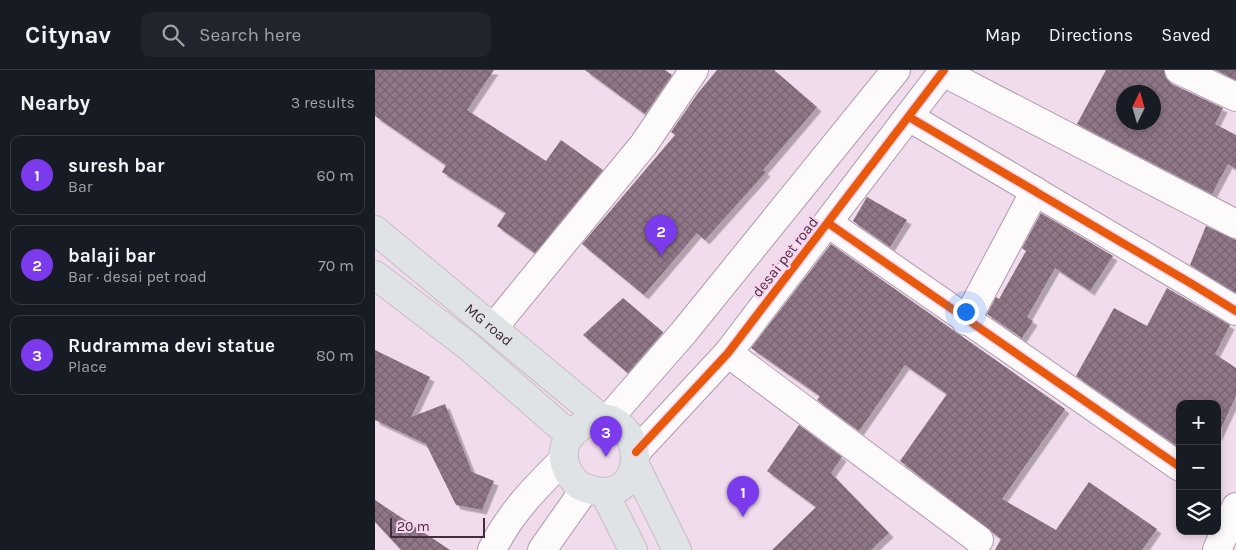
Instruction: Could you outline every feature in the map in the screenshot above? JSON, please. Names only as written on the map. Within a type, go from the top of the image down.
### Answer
[{"type":"main road","name":"MG road","points":[[375,230],[605,418]]},
{"type":"main road","name":"MG road","points":[[375,275],[468,346],[567,447]]},
{"type":"main road","points":[[633,550],[594,491],[574,482],[567,471],[567,447],[579,426],[605,418],[625,430],[633,440],[636,458],[677,550]]},
{"type":"main road","points":[[594,491],[621,485],[630,476],[636,458]]},
{"type":"street","points":[[494,327],[644,144],[694,70]]},
{"type":"street","points":[[605,418],[684,332],[896,70]]},
{"type":"street","points":[[1179,70],[1236,97]]},
{"type":"street","points":[[943,71],[1236,224]]},
{"type":"street","name":"desai pet road","points":[[636,458],[728,353],[829,223],[943,71]]},
{"type":"street","points":[[909,117],[1236,310]]},
{"type":"street","points":[[966,321],[1000,171]]},
{"type":"street","points":[[829,223],[966,321],[1176,465]]},
{"type":"street","points":[[728,353],[979,540]]},
{"type":"street","points":[[492,550],[500,533],[528,494],[567,447]]},
{"type":"street","points":[[542,550],[594,491]]},
{"type":"street","points":[[1217,550],[1236,507],[1221,496]]},
{"type":"building","points":[[375,70],[494,70],[467,110],[546,161],[561,140],[603,170],[535,253],[497,226],[506,213],[442,172],[446,165],[375,116]]},
{"type":"building","points":[[585,70],[665,70],[672,75],[645,114]]},
{"type":"building","points":[[717,70],[774,70],[817,107],[763,170],[766,172],[705,240],[697,233],[644,295],[582,244],[675,135],[671,132],[698,93]]},
{"type":"building","points":[[1106,70],[1164,70],[1166,78],[1172,84],[1223,108],[1215,124],[1236,135],[1236,169],[1228,164],[1212,194],[1077,124]]},
{"type":"building","points":[[1215,70],[1236,70],[1236,80]]},
{"type":"building","points":[[867,197],[907,220],[890,247],[853,221]]},
{"type":"building","points":[[1041,213],[1113,256],[1090,291],[1055,268],[1027,317],[1033,321],[1022,338],[987,314],[996,297],[999,299],[1026,251],[1022,248]]},
{"type":"building","points":[[1206,226],[1236,240],[1236,293],[1190,265]]},
{"type":"building","points":[[831,244],[1065,409],[1002,499],[1056,530],[1089,482],[1157,529],[1142,550],[995,550],[1001,539],[900,461],[947,394],[905,365],[859,431],[817,400],[820,396],[751,348]]},
{"type":"building","points":[[1167,288],[1230,325],[1215,354],[1236,368],[1236,396],[1221,428],[1221,400],[1176,400],[1176,445],[1076,376],[1114,308],[1147,326]]},
{"type":"building","points":[[623,298],[663,332],[628,373],[583,335]]},
{"type":"building","points":[[375,350],[430,377],[411,417],[445,404],[472,472],[494,481],[482,510],[456,505],[426,444],[375,420]]},
{"type":"building","points":[[799,425],[842,457],[831,473],[889,533],[871,550],[772,550],[816,507],[767,471]]},
{"type":"building","points":[[375,500],[450,550],[401,550],[375,522]]},
{"type":"cycle path","points":[[636,452],[728,353],[944,70]]},
{"type":"cycle path","points":[[1035,191],[909,117],[1236,311]]},
{"type":"cycle path","points":[[828,223],[1176,464]]},
{"type":"place","name":"balaji bar","points":[[661,256]]},
{"type":"place","name":"Rudramma devi statue","points":[[606,457]]},
{"type":"place","name":"suresh bar","points":[[743,517]]}]
